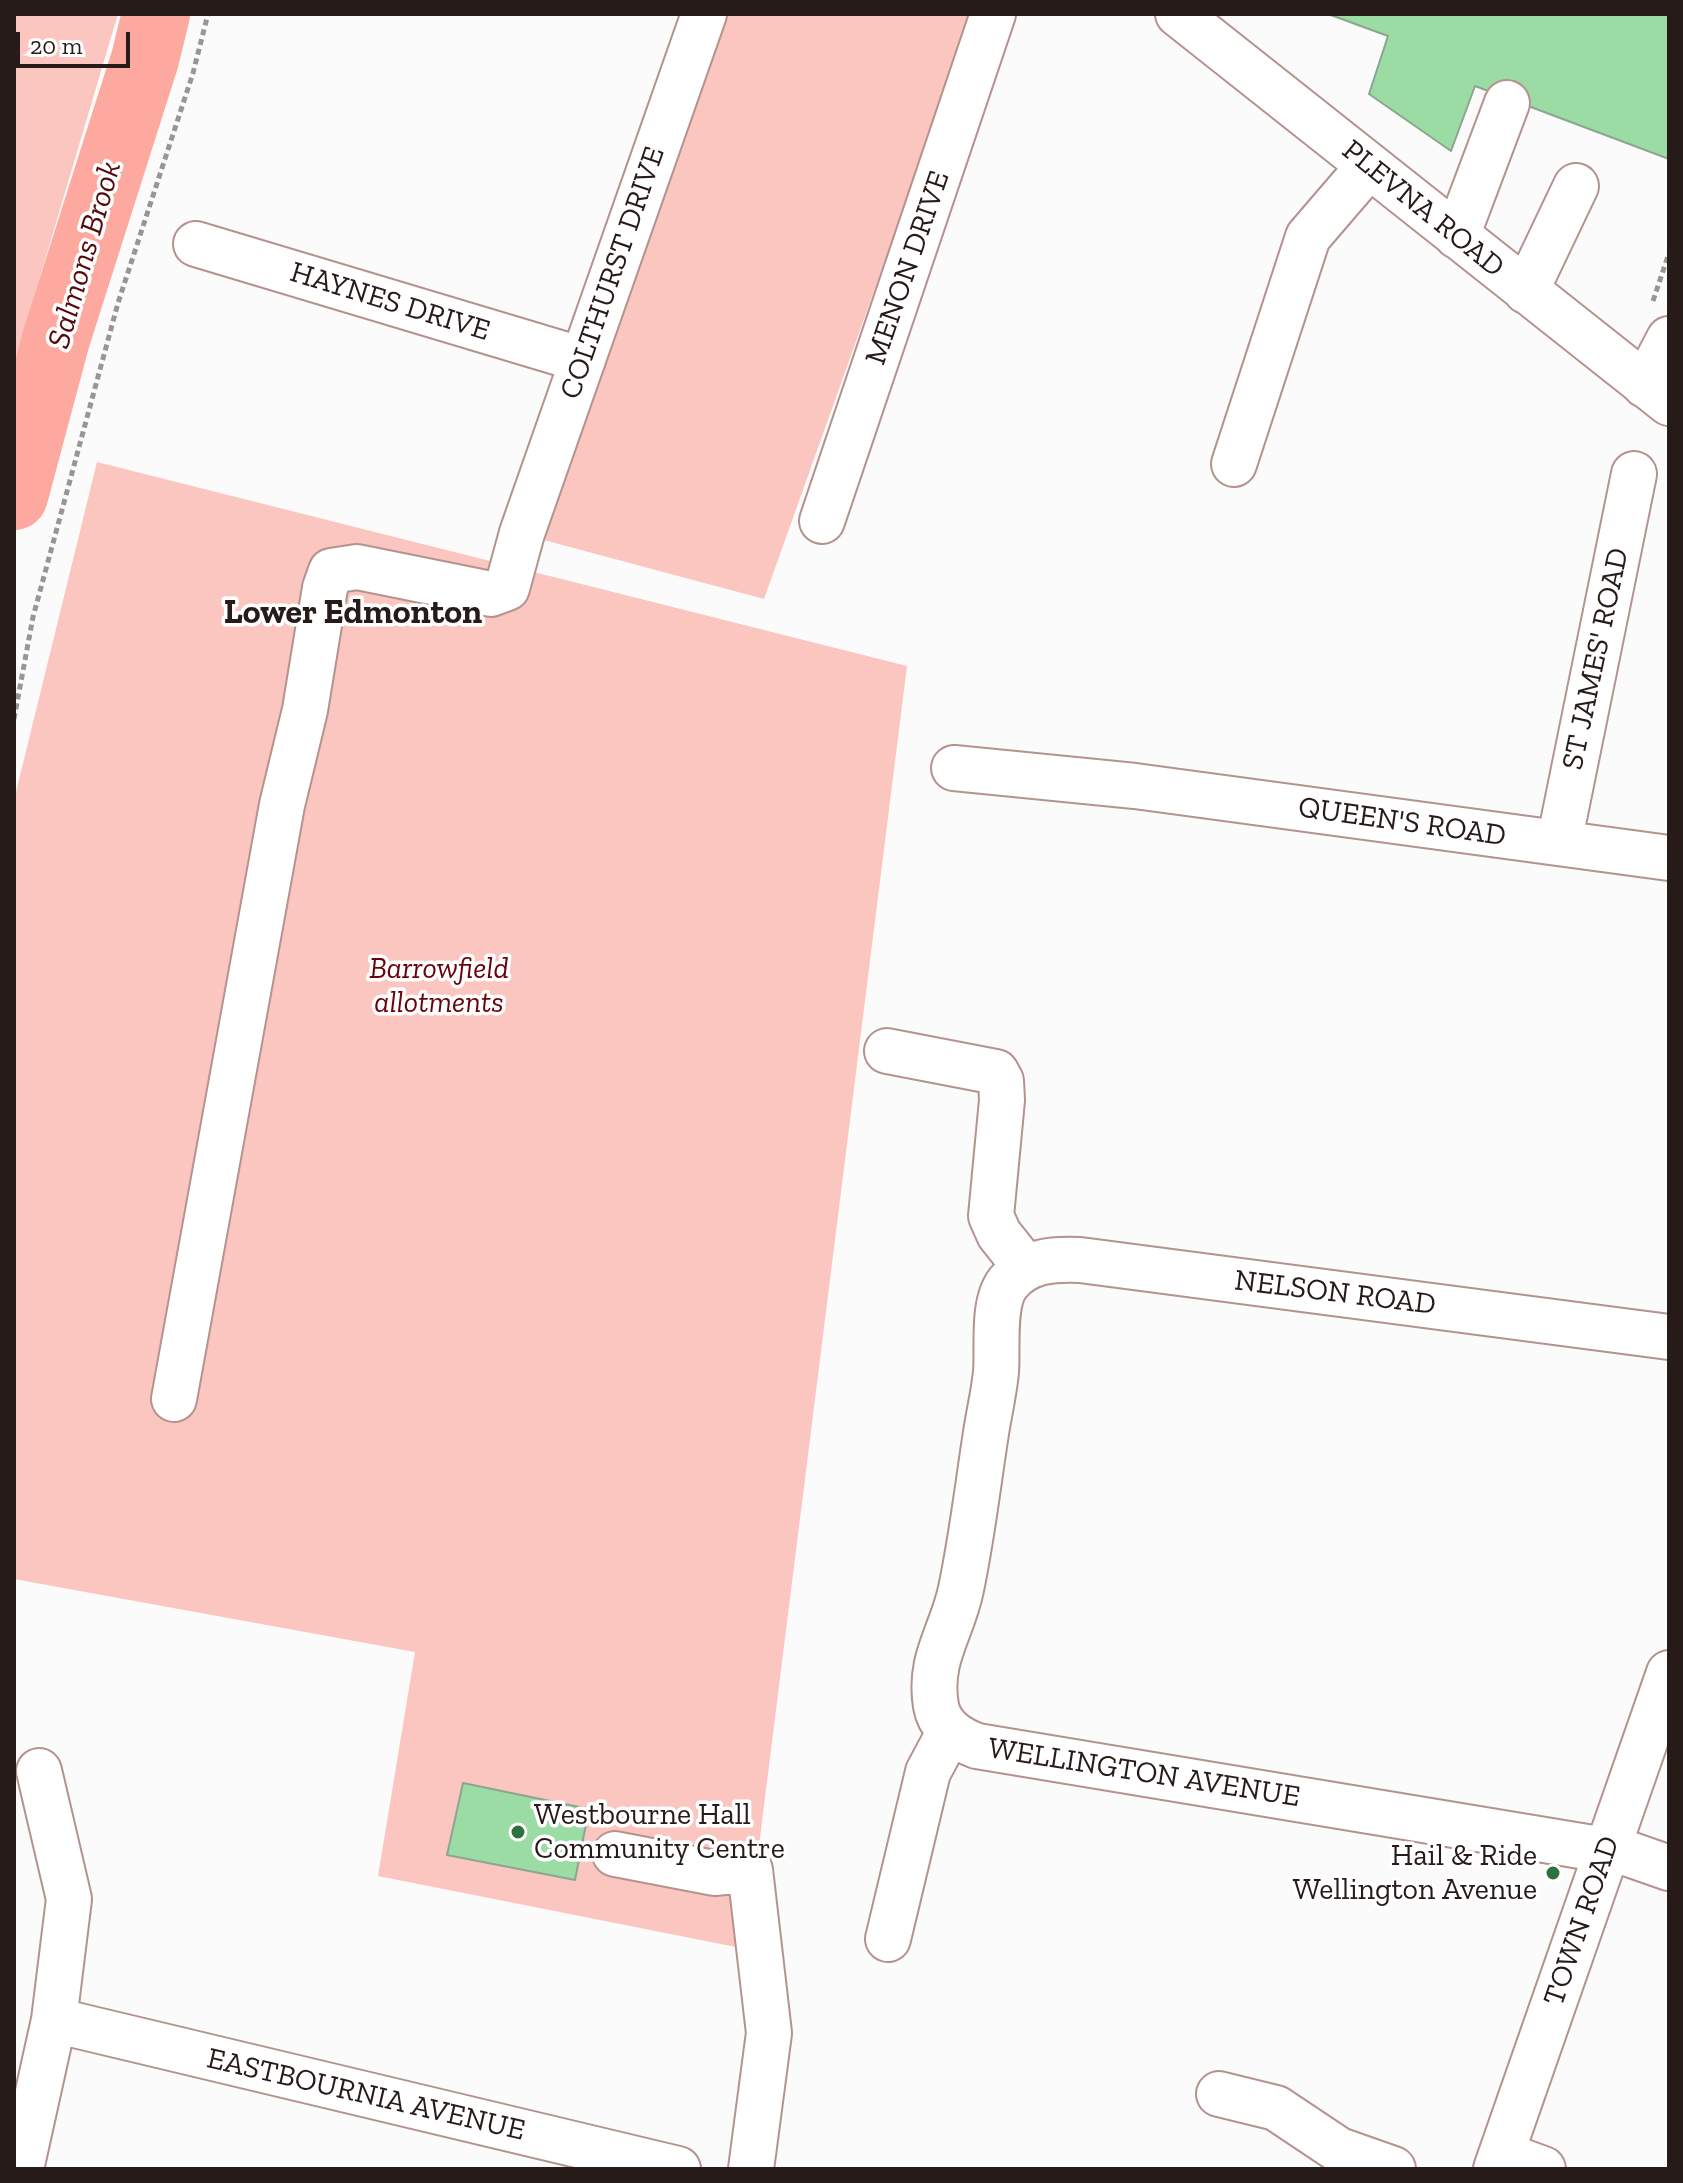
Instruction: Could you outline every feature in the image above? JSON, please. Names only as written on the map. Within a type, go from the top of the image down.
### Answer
[{"type":"street","name":"COLTHURST DRIVE","points":[[174,1399],[282,805],[305,710],[325,588],[331,571],[357,567],[491,594],[507,588],[522,533],[704,14]]},
{"type":"street","name":"MENON DRIVE","points":[[822,521],[993,14]]},
{"type":"street","name":"PLEVNA ROAD","points":[[1178,14],[1657,394]]},
{"type":"street","points":[[1457,236],[1507,103]]},
{"type":"street","points":[[1234,464],[1308,237],[1369,166]]},
{"type":"street","points":[[1526,291],[1576,186]]},
{"type":"street","name":"HAYNES DRIVE","points":[[196,244],[583,360]]},
{"type":"street","points":[[1657,394],[1669,339]]},
{"type":"street","name":"ST JAMES' ROAD","points":[[1559,843],[1634,474]]},
{"type":"street","name":"QUEEN'S ROAD","points":[[954,768],[1135,786],[1669,858]]},
{"type":"street","points":[[887,1051],[996,1072],[1001,1081],[1002,1100],[991,1216],[1017,1276]]},
{"type":"street","name":"NELSON ROAD","points":[[1017,1276],[1047,1259],[1080,1260],[1669,1337]]},
{"type":"street","name":"WELLINGTON AVENUE","points":[[1017,1276],[999,1302],[996,1373],[961,1591],[936,1658],[934,1683],[937,1710],[950,1731],[960,1740],[977,1746],[1607,1850],[1669,1868]]},
{"type":"street","name":"TOWN ROAD","points":[[1499,2161],[1669,1673]]},
{"type":"street","points":[[888,1939],[928,1772],[950,1731]]},
{"type":"street","points":[[21,2169],[54,2020],[69,1899],[39,1771]]},
{"type":"street","points":[[615,1854],[714,1873],[750,1870],[769,2033],[751,2169]]},
{"type":"street","name":"EASTBOURNIA AVENUE","points":[[54,2020],[678,2169]]},
{"type":"street","points":[[1219,2094],[1276,2108],[1339,2150],[1393,2169]]},
{"type":"street","points":[[1499,2161],[1543,2169]]},
{"type":"path","points":[[14,719],[33,617],[114,318],[193,73],[208,14]]},
{"type":"green space","points":[[14,14],[118,14],[14,364]]},
{"type":"green space","points":[[726,14],[973,14],[764,599],[540,539]]},
{"type":"green space","name":"Barrowfield allotments","points":[[97,462],[907,666],[746,1949],[378,1876],[415,1652],[14,1579],[14,800]]},
{"type":"building","points":[[1328,14],[1669,14],[1669,159],[1475,86],[1451,151],[1369,94],[1388,36]]},
{"type":"building","name":"Westbourne Hall Community Centre","points":[[463,1783],[589,1809],[575,1880],[447,1855]]},
{"type":"waterway","name":"Salmons Brook","points":[[14,496],[56,339],[145,59],[156,14]]},
{"type":"place","name":"Westbourne Hall Community Centre","points":[[518,1832]]},
{"type":"place","name":"Hail & Ride Wellington Avenue","points":[[1553,1873]]},
{"type":"district","name":"Lower Edmonton","points":[[353,613]]}]
